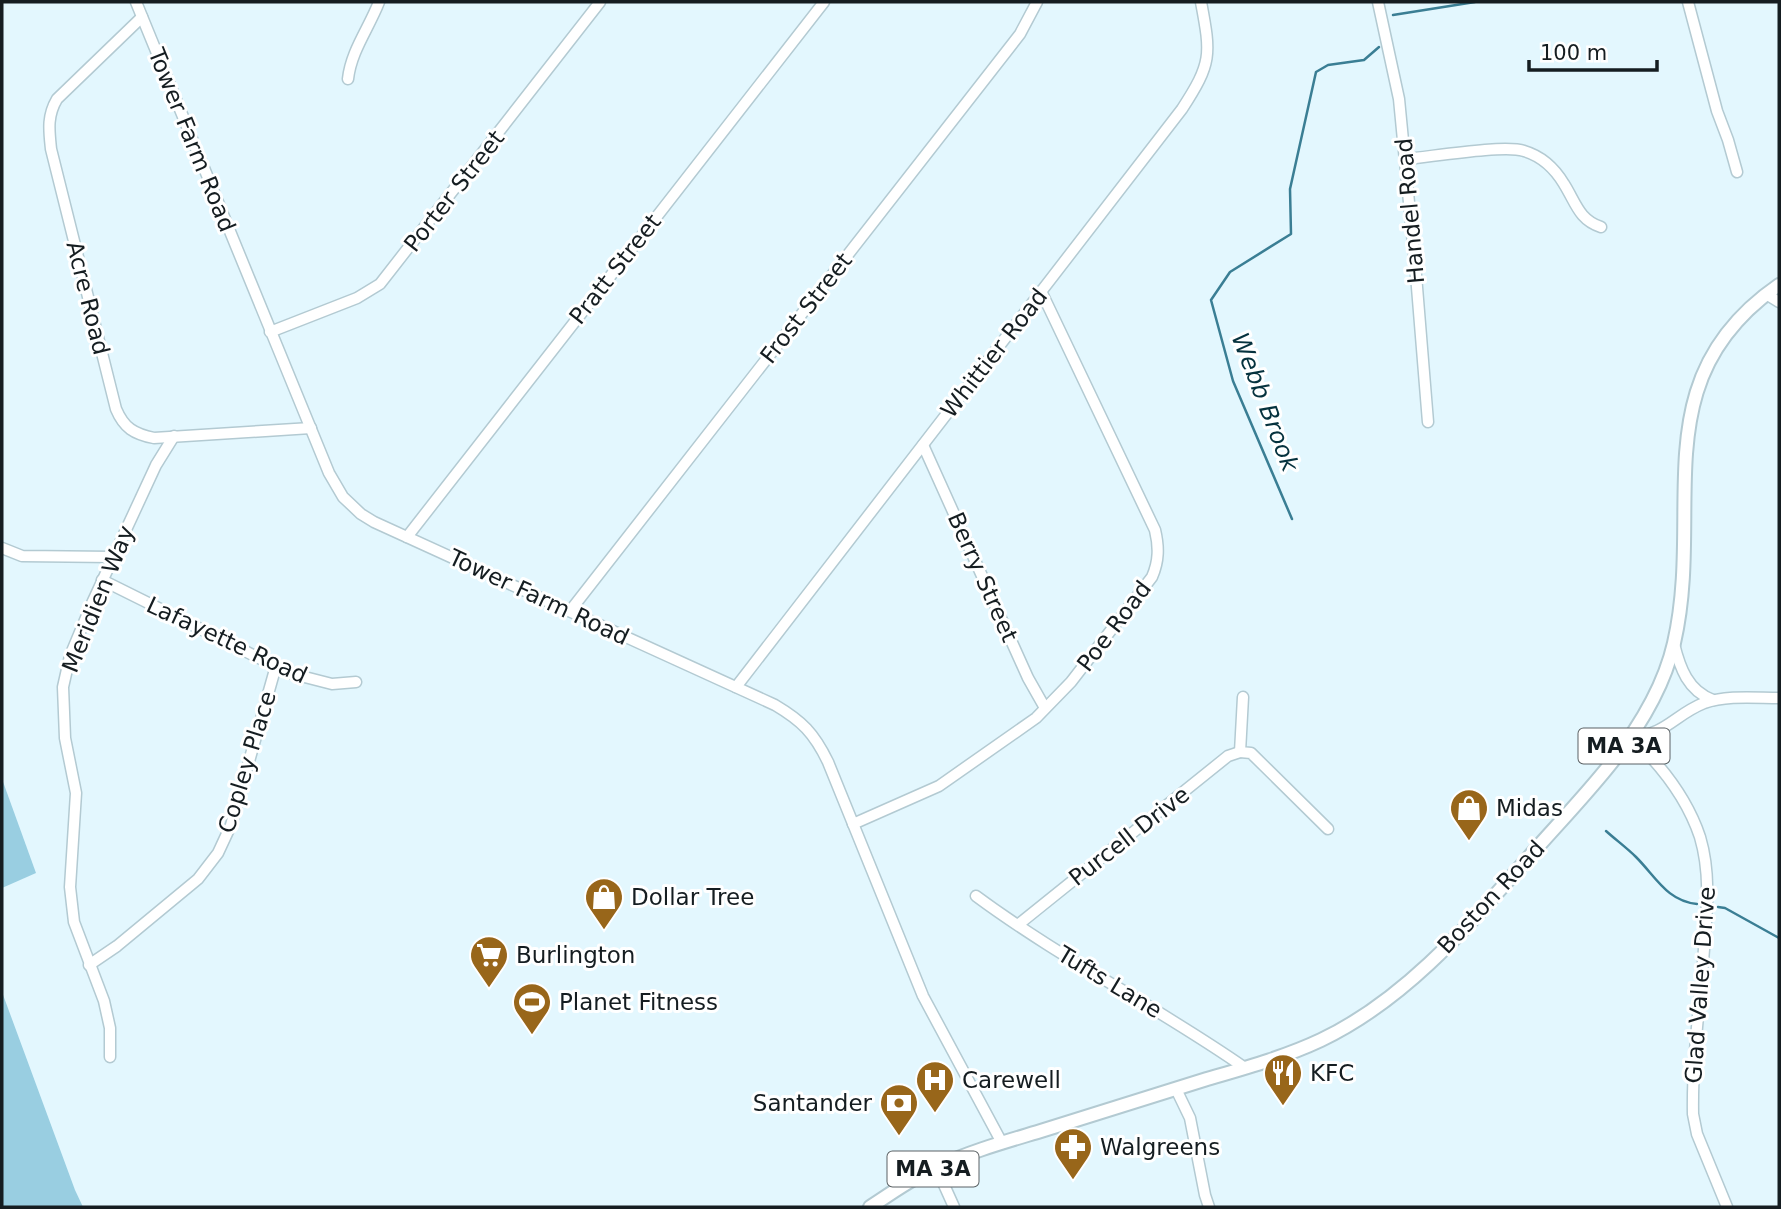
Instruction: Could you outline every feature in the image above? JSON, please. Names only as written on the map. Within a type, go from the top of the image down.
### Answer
[{"type":"main road","name":"Boston Road","points":[[870,1207],[936,1167],[1002,1143],[1245,1068],[1320,1041],[1353,1023],[1416,975],[1485,907],[1596,782],[1631,737],[1656,694],[1674,643],[1681,591],[1687,445],[1695,393],[1714,349],[1727,332],[1779,285]]},
{"type":"street","name":"Tower Farm Road","points":[[136,2],[270,332],[329,473],[343,497],[361,514],[408,537],[791,714],[812,733],[828,762],[923,996],[1002,1143]]},
{"type":"street","points":[[348,79],[350,60],[371,23],[379,2]]},
{"type":"street","name":"Porter Street","points":[[270,332],[357,298],[380,284],[600,2]]},
{"type":"street","name":"Pratt Street","points":[[408,537],[824,2]]},
{"type":"street","name":"Frost Street","points":[[570,611],[1020,34],[1037,2]]},
{"type":"street","name":"Whittier Road","points":[[736,687],[1182,109],[1204,74],[1208,60],[1201,2]]},
{"type":"street","name":"Handel Road","points":[[1378,2],[1399,99],[1428,422]]},
{"type":"street","points":[[1688,2],[1717,111],[1737,172]]},
{"type":"street","name":"Acre Road","points":[[142,17],[57,99],[49,124],[51,149],[70,228],[122,424],[135,433],[154,438],[311,428]]},
{"type":"street","points":[[1406,159],[1521,149],[1544,161],[1558,174],[1582,216],[1588,223],[1601,227]]},
{"type":"street","name":"Poe Road","points":[[853,824],[939,786],[1026,725],[1071,682],[1152,577],[1157,565],[1158,544],[1155,530],[1041,291]]},
{"type":"street","points":[[1766,294],[1779,302]]},
{"type":"street","name":"Meridien Way","points":[[110,1057],[107,1014],[74,922],[71,901],[76,793],[65,738],[63,698],[70,656],[102,580],[156,465],[174,436]]},
{"type":"street","name":"Berry Street","points":[[923,444],[1028,678],[1045,708]]},
{"type":"street","points":[[2,548],[22,556],[113,557]]},
{"type":"street","name":"Lafayette Road","points":[[102,580],[289,673],[318,682],[340,685],[356,682]]},
{"type":"street","points":[[1674,643],[1680,665],[1692,686],[1714,700]]},
{"type":"street","name":"Copley Place","points":[[89,965],[198,879],[218,853],[231,825],[276,666]]},
{"type":"street","points":[[1243,697],[1240,752],[1251,754],[1328,830]]},
{"type":"street","points":[[1631,737],[1654,734],[1696,706],[1714,700],[1779,698]]},
{"type":"street","name":"Glad Valley Drive","points":[[1631,737],[1679,793],[1696,827],[1704,853],[1708,898],[1693,1114],[1697,1134],[1727,1207]]},
{"type":"street","name":"Purcell Drive","points":[[1019,924],[1228,756],[1240,752]]},
{"type":"street","name":"Tufts Lane","points":[[976,896],[1044,942],[1195,1033],[1245,1068]]},
{"type":"street","points":[[1176,1089],[1190,1118],[1209,1207]]},
{"type":"street","points":[[936,1167],[954,1207]]},
{"type":"shaded area","points":[[2,779],[36,873],[2,888]]},
{"type":"shaded area","points":[[2,992],[75,1190],[83,1207],[2,1207]]},
{"type":"waterway","name":"Webb Brook","points":[[1393,15],[1475,2]]},
{"type":"waterway","name":"Webb Brook","points":[[1292,519],[1233,381],[1211,300],[1230,272],[1291,234],[1290,189],[1316,72],[1328,65],[1364,60],[1379,47]]},
{"type":"waterway","points":[[1606,831],[1636,857],[1670,893],[1697,904]]},
{"type":"waterway","points":[[1718,907],[1725,908],[1779,938]]},
{"type":"place","name":"Midas","points":[[1469,842]]},
{"type":"place","name":"Dollar Tree","points":[[604,931]]},
{"type":"place","name":"Burlington","points":[[489,989]]},
{"type":"place","name":"Planet Fitness","points":[[532,1036]]},
{"type":"place","name":"KFC","points":[[1283,1107]]},
{"type":"place","name":"Carewell","points":[[935,1114]]},
{"type":"place","name":"Santander","points":[[899,1137]]},
{"type":"place","name":"Walgreens","points":[[1073,1181]]}]
